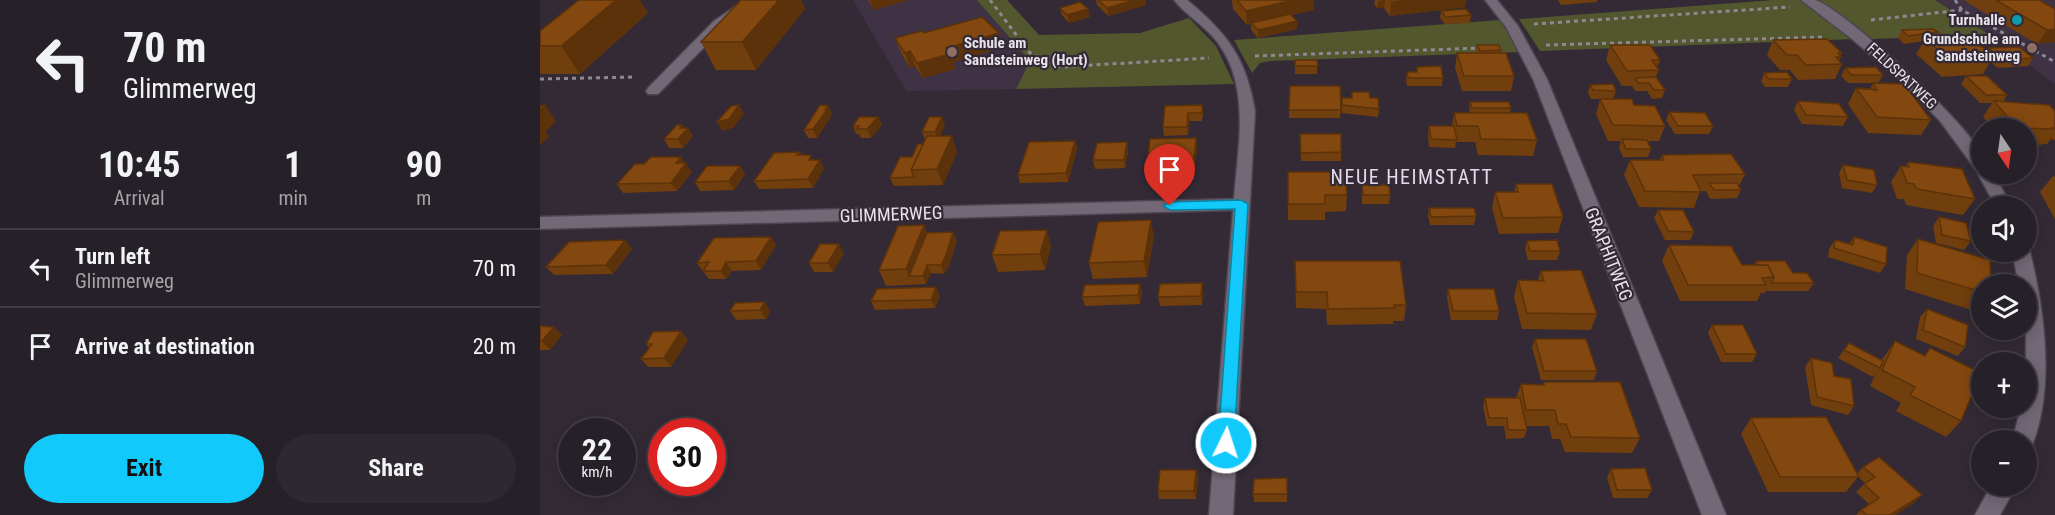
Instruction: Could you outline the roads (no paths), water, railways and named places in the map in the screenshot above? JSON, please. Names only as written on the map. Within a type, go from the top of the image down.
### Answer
[{"type":"street","points":[[653,91],[719,24],[753,0]]},
{"type":"street","points":[[1180,0],[1212,27],[1234,57],[1241,72],[1248,111],[1221,515]]},
{"type":"street","name":"GRAPHITWEG","points":[[1491,0],[1512,26],[1540,79],[1714,515]]},
{"type":"street","name":"FELDSPATWEG","points":[[1812,3],[1882,56],[1920,90],[1971,151]]},
{"type":"street","name":"GLIMMERWEG","points":[[540,223],[1241,204]]},
{"type":"street","points":[[2023,262],[2037,327],[2038,367],[2033,408],[2026,430]]},
{"type":"street","points":[[1987,515],[1998,496]]},
{"type":"place","name":"Turnhalle","points":[[2017,20]]},
{"type":"place","name":"Grundschule am Sandsteinweg","points":[[2032,48]]},
{"type":"place","name":"Schule am Sandsteinweg (Hort)","points":[[952,52]]},
{"type":"district","name":"NEUE HEIMSTATT","points":[[1412,177]]}]
